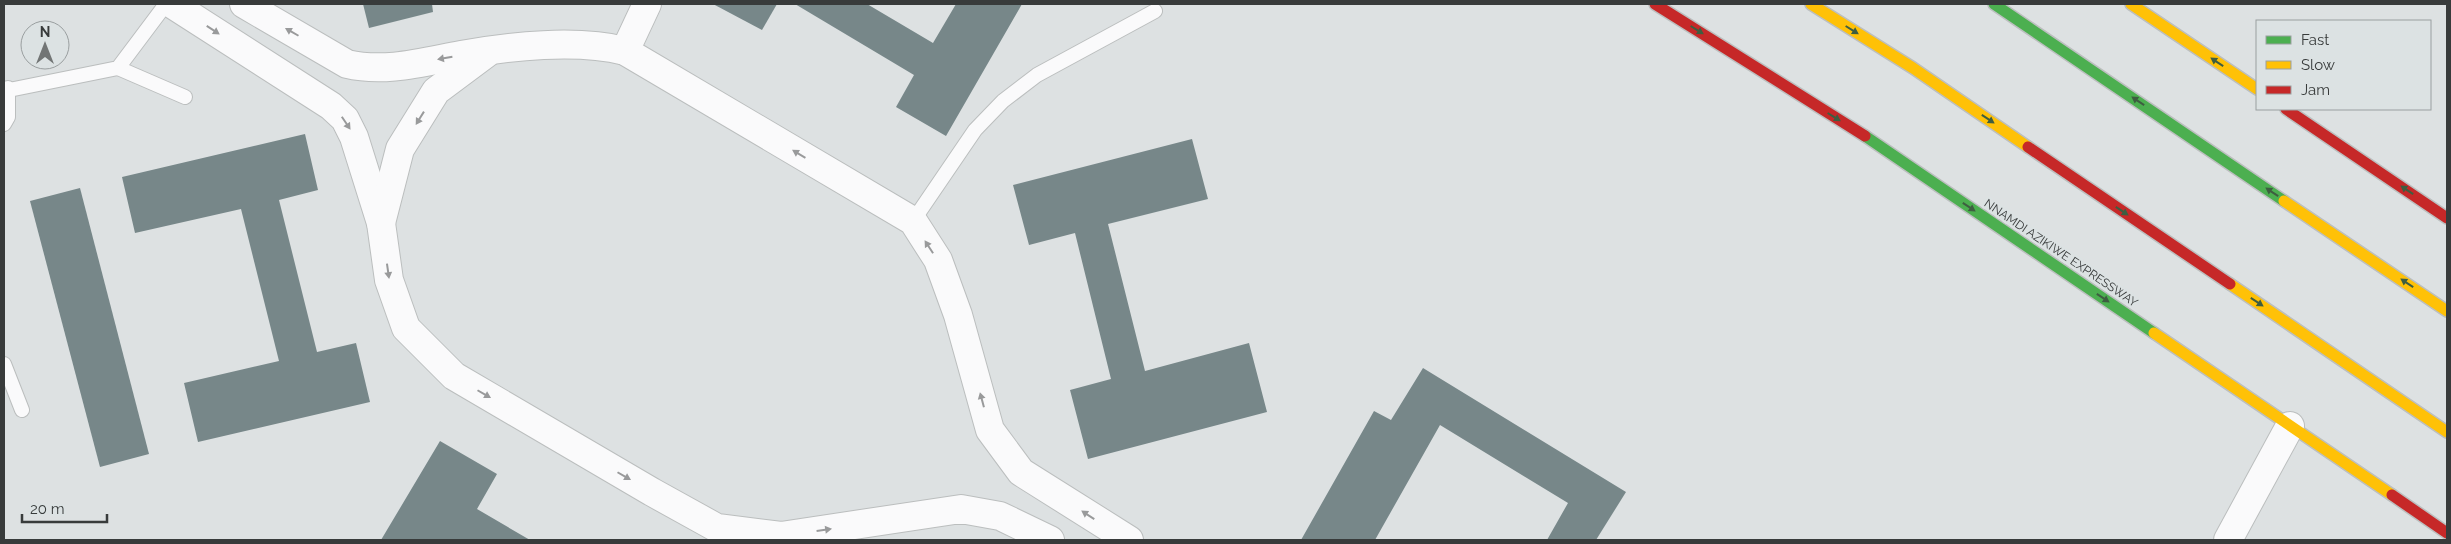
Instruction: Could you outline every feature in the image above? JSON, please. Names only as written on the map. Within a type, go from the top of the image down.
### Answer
[{"type":"highway","name":"NNAMDI AZIKIWE EXPRESSWAY","points":[[1655,4],[1873,141],[2447,533]]},
{"type":"highway","points":[[1811,4],[1913,68],[2447,432]]},
{"type":"highway","points":[[1994,4],[2447,311]]},
{"type":"highway","points":[[2131,4],[2256,88]]},
{"type":"highway","points":[[2287,110],[2447,218]]},
{"type":"street","points":[[172,4],[330,106],[345,119],[354,137],[381,222],[389,280],[406,328],[454,376],[717,528],[736,536],[781,536],[960,509],[1000,516],[1050,540]]},
{"type":"street","points":[[244,4],[347,64],[365,69],[391,68],[492,49],[584,44],[604,45],[625,51],[913,221],[938,260],[958,315],[990,430],[1021,472],[1129,540]]},
{"type":"street","points":[[625,51],[642,9]]},
{"type":"street","points":[[381,222],[400,149],[436,91],[492,49]]},
{"type":"street","points":[[2228,540],[2290,426]]},
{"type":"lane","points":[[118,68],[166,4]]},
{"type":"lane","points":[[913,221],[975,130],[1003,101],[1037,75],[1155,11]]},
{"type":"lane","points":[[4,124],[8,117],[6,90],[118,68],[184,97]]},
{"type":"lane","points":[[4,364],[22,410]]},
{"type":"building","points":[[363,4],[432,4],[433,12],[369,28]]},
{"type":"building","points":[[713,4],[777,4],[762,30]]},
{"type":"building","points":[[795,4],[867,4],[933,43],[956,4],[1022,4],[946,136],[896,107],[914,75]]},
{"type":"building","points":[[305,134],[318,190],[279,200],[317,352],[356,343],[370,402],[198,442],[184,383],[279,361],[241,209],[135,233],[122,177]]},
{"type":"building","points":[[1192,139],[1208,199],[1108,224],[1145,371],[1249,343],[1267,412],[1088,459],[1070,390],[1111,379],[1075,233],[1029,245],[1013,185]]},
{"type":"building","points":[[80,188],[149,454],[100,467],[30,201]]},
{"type":"building","points":[[1423,368],[1626,492],[1596,540],[1547,540],[1568,503],[1440,425],[1375,540],[1301,540],[1374,411],[1391,420]]},
{"type":"building","points":[[440,441],[497,474],[477,509],[530,540],[381,540]]},
{"type":"traffic: fast","points":[[1994,4],[2284,201]]},
{"type":"traffic: fast","points":[[1865,136],[2154,333]]},
{"type":"traffic: slow","points":[[1811,4],[1913,68],[2028,147]]},
{"type":"traffic: slow","points":[[2131,4],[2256,88]]},
{"type":"traffic: slow","points":[[2284,201],[2447,311]]},
{"type":"traffic: slow","points":[[2230,284],[2447,432]]},
{"type":"traffic: slow","points":[[2154,333],[2392,495]]},
{"type":"traffic: jam","points":[[1655,4],[1865,136]]},
{"type":"traffic: jam","points":[[2287,110],[2447,218]]},
{"type":"traffic: jam","points":[[2028,147],[2230,284]]},
{"type":"traffic: jam","points":[[2392,495],[2447,533]]}]
